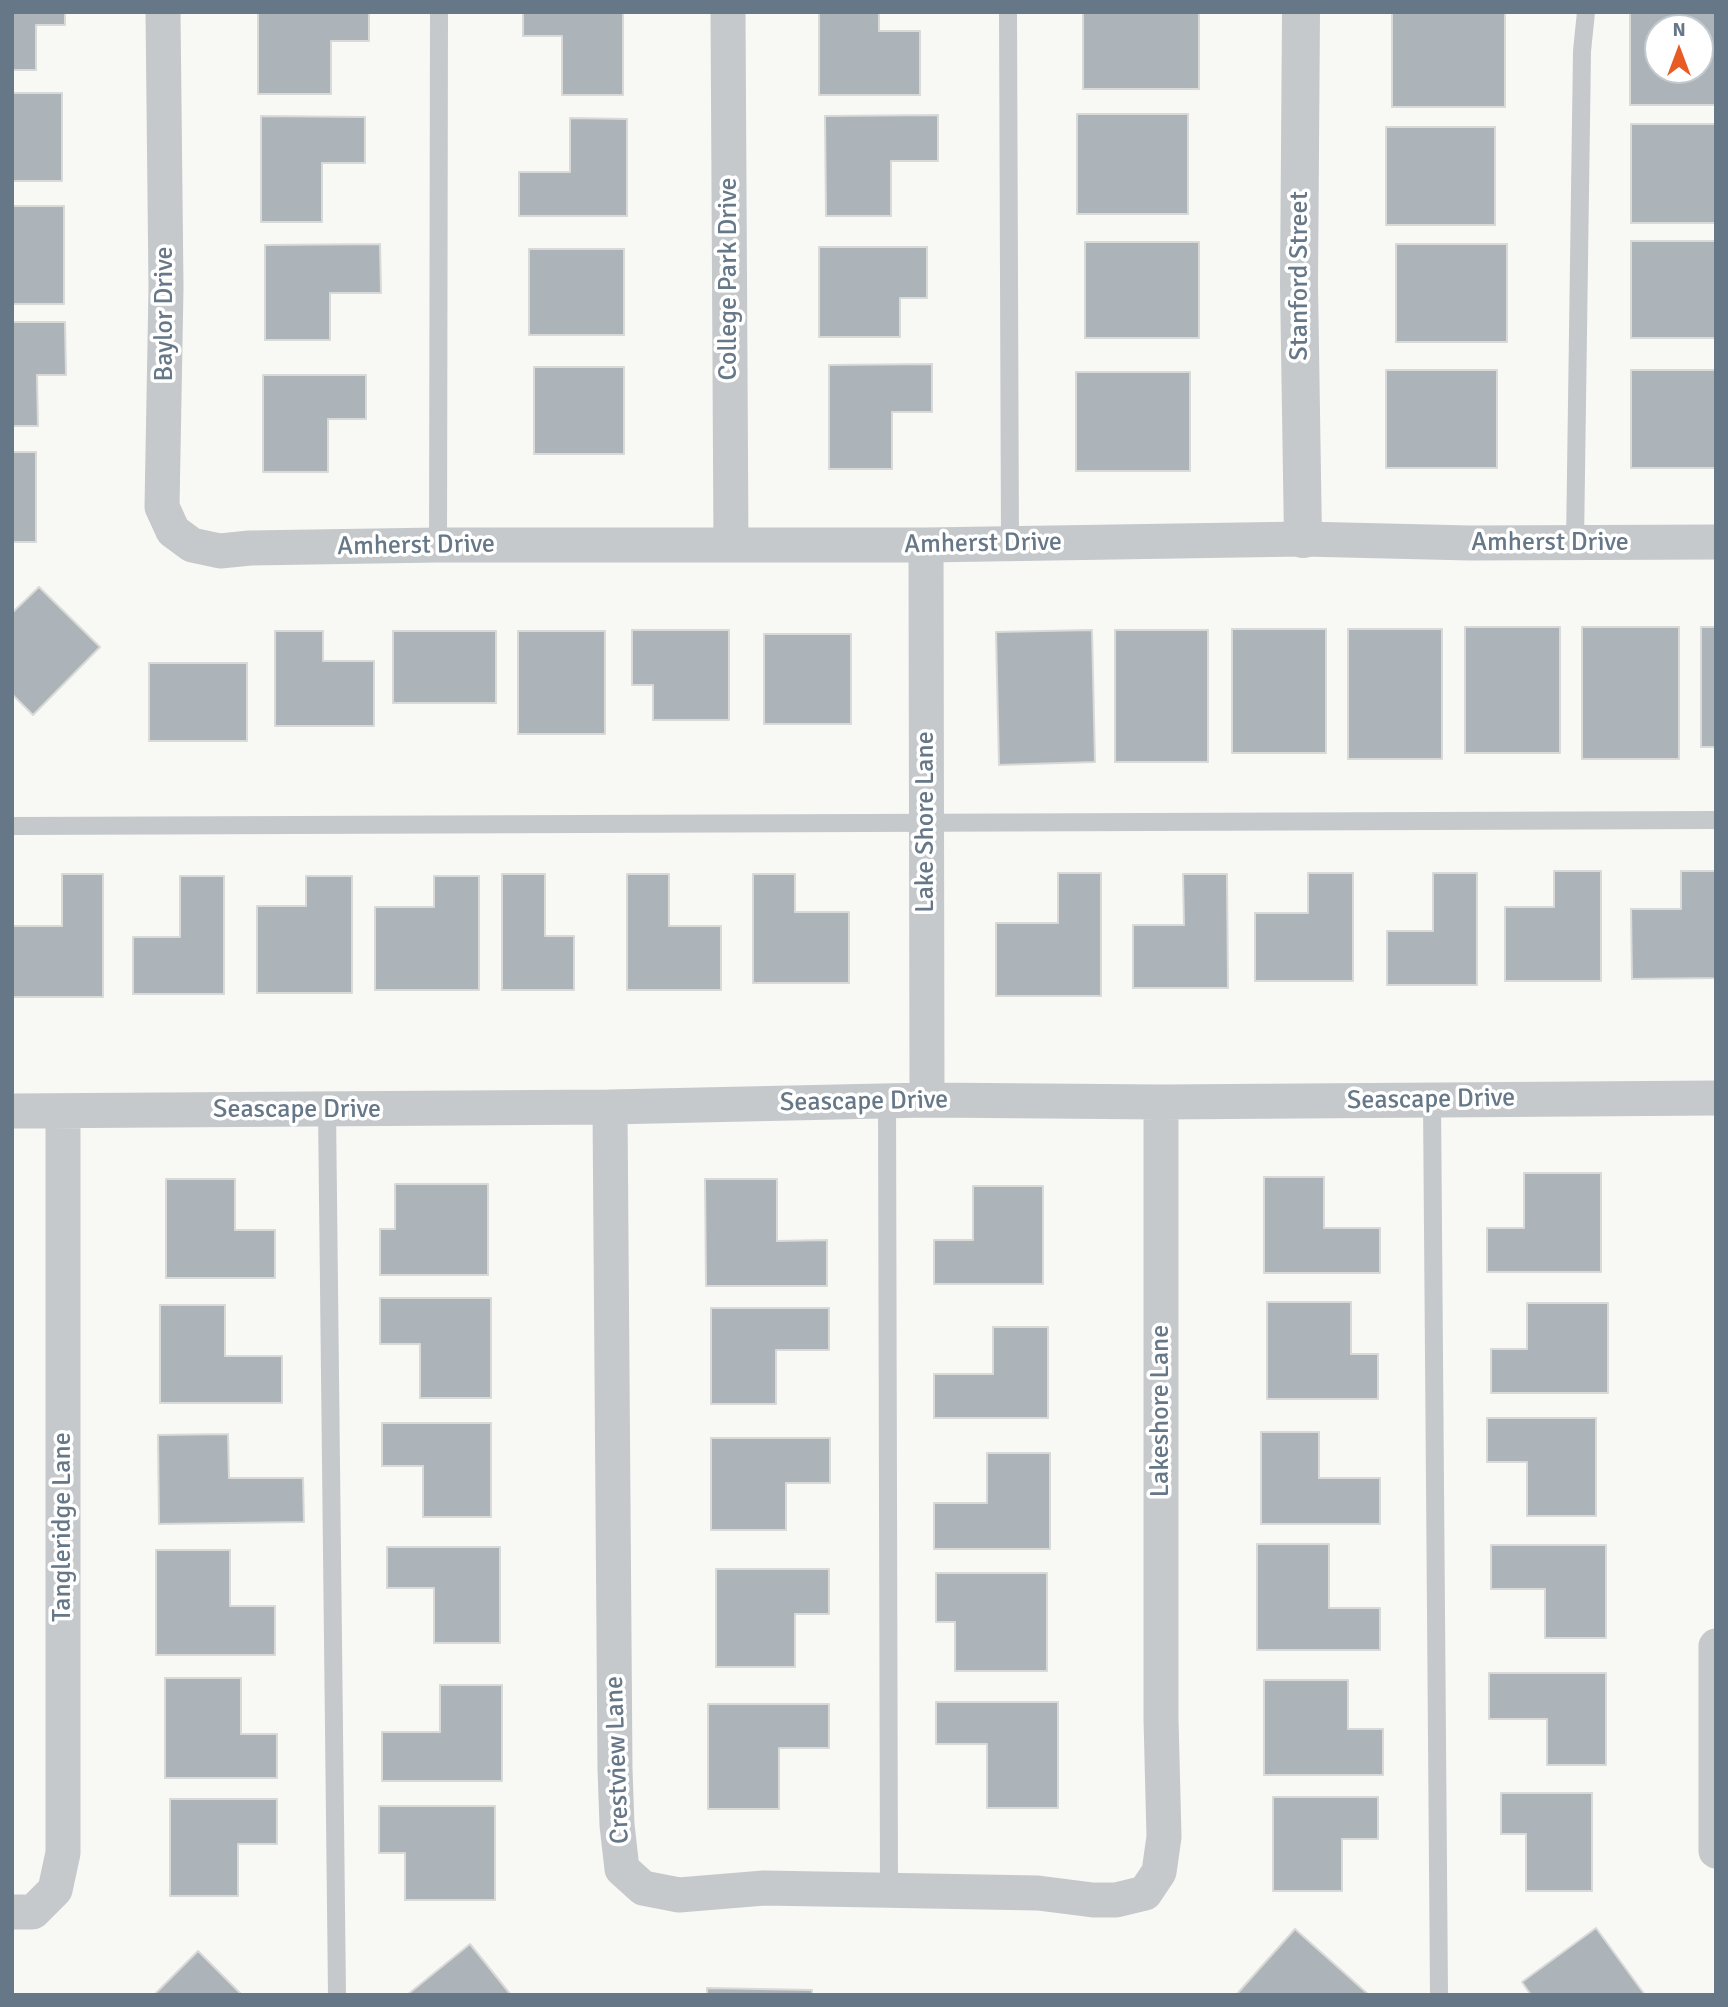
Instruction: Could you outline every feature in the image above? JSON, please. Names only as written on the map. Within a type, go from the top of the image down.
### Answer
[{"type":"street","name":"Baylor Drive","points":[[163,12],[166,288],[162,507],[173,531],[192,545],[220,551],[250,548]]},
{"type":"street","name":"College Park Drive","points":[[728,12],[731,545]]},
{"type":"street","name":"Stanford Street","points":[[1301,12],[1299,285],[1303,539]]},
{"type":"street","name":"Amherst Drive","points":[[250,548],[439,545],[926,545],[1303,539],[1470,543],[1716,542]]},
{"type":"street","name":"Lake Shore Lane","points":[[926,545],[927,1100]]},
{"type":"street","name":"Seascape Drive","points":[[12,1111],[610,1107],[887,1100],[1161,1102],[1716,1098]]},
{"type":"street","name":"Lakeshore Lane","points":[[1161,1102],[1161,1719]]},
{"type":"street","name":"Crestview Lane","points":[[610,1107],[615,1769],[622,1869],[643,1888],[679,1895],[764,1888],[1038,1892],[1093,1900],[1116,1900],[1145,1892],[1159,1871],[1164,1837],[1161,1719]]},
{"type":"street","name":"Tangleridge Lane","points":[[12,1912],[33,1912],[55,1890],[63,1853],[63,1111]]},
{"type":"street","points":[[1715,1844],[1716,1646]]},
{"type":"lane","points":[[439,12],[439,545]]},
{"type":"lane","points":[[1008,12],[1010,544]]},
{"type":"lane","points":[[1575,542],[1582,51],[1586,12]]},
{"type":"lane","points":[[12,826],[1716,820]]},
{"type":"lane","points":[[887,1100],[889,1890]]},
{"type":"lane","points":[[1432,1100],[1439,1995]]},
{"type":"lane","points":[[327,1109],[337,1995]]},
{"type":"building","points":[[12,12],[65,12],[65,25],[36,25],[36,70],[12,70]]},
{"type":"building","points":[[258,12],[369,12],[369,41],[331,41],[331,94],[258,94]]},
{"type":"building","points":[[523,12],[623,12],[623,95],[562,95],[562,36],[523,36]]},
{"type":"building","points":[[819,12],[879,12],[879,31],[920,31],[920,95],[819,95]]},
{"type":"building","points":[[1083,12],[1199,12],[1199,89],[1083,89]]},
{"type":"building","points":[[1392,12],[1505,12],[1505,107],[1392,107]]},
{"type":"building","points":[[1630,12],[1716,12],[1716,105],[1630,105]]},
{"type":"building","points":[[12,93],[62,93],[62,181],[12,181]]},
{"type":"building","points":[[1077,114],[1188,114],[1188,214],[1077,214]]},
{"type":"building","points":[[938,115],[938,161],[891,161],[891,216],[826,216],[825,116]]},
{"type":"building","points":[[261,116],[365,117],[365,163],[322,163],[322,222],[261,222]]},
{"type":"building","points":[[570,118],[627,119],[627,216],[519,216],[519,172],[570,172]]},
{"type":"building","points":[[1631,124],[1716,124],[1716,223],[1631,223]]},
{"type":"building","points":[[1386,127],[1495,127],[1495,225],[1386,225]]},
{"type":"building","points":[[12,206],[64,206],[64,304],[12,304]]},
{"type":"building","points":[[1631,241],[1716,241],[1716,338],[1631,338]]},
{"type":"building","points":[[1085,242],[1199,242],[1199,338],[1085,338]]},
{"type":"building","points":[[380,244],[381,293],[330,293],[330,340],[265,340],[265,245]]},
{"type":"building","points":[[1396,244],[1507,244],[1507,342],[1396,342]]},
{"type":"building","points":[[819,247],[927,247],[927,298],[900,298],[900,337],[819,337]]},
{"type":"building","points":[[529,249],[624,249],[624,335],[529,335]]},
{"type":"building","points":[[12,322],[65,322],[66,375],[37,375],[38,426],[12,426]]},
{"type":"building","points":[[932,364],[932,412],[892,412],[892,469],[829,469],[829,365]]},
{"type":"building","points":[[534,367],[624,367],[624,454],[534,454]]},
{"type":"building","points":[[1386,370],[1497,370],[1497,468],[1386,468]]},
{"type":"building","points":[[1631,370],[1716,370],[1716,468],[1631,468]]},
{"type":"building","points":[[1076,372],[1190,372],[1190,471],[1076,471]]},
{"type":"building","points":[[263,375],[366,375],[366,419],[328,419],[328,472],[263,472]]},
{"type":"building","points":[[12,452],[36,452],[36,542],[12,542]]},
{"type":"building","points":[[39,587],[100,647],[33,715],[12,694],[12,613]]},
{"type":"building","points":[[1465,627],[1560,627],[1560,753],[1465,753]]},
{"type":"building","points":[[1582,627],[1679,627],[1679,759],[1582,759]]},
{"type":"building","points":[[1701,627],[1716,627],[1716,747],[1701,747]]},
{"type":"building","points":[[1232,629],[1326,629],[1326,753],[1232,753]]},
{"type":"building","points":[[1348,629],[1442,629],[1442,759],[1348,759]]},
{"type":"building","points":[[632,630],[729,630],[729,720],[653,720],[653,685],[632,685]]},
{"type":"building","points":[[1092,630],[1095,762],[999,765],[996,632]]},
{"type":"building","points":[[1115,630],[1208,630],[1208,762],[1115,762]]},
{"type":"building","points":[[275,631],[323,631],[323,661],[374,661],[374,726],[275,726]]},
{"type":"building","points":[[393,631],[496,631],[496,703],[393,703]]},
{"type":"building","points":[[518,631],[605,631],[605,734],[518,734]]},
{"type":"building","points":[[764,634],[851,634],[851,724],[764,724]]},
{"type":"building","points":[[149,663],[247,663],[247,741],[149,741]]},
{"type":"building","points":[[1554,871],[1601,871],[1601,981],[1505,981],[1505,907],[1554,907]]},
{"type":"building","points":[[1681,871],[1716,871],[1716,978],[1632,979],[1631,909],[1681,909]]},
{"type":"building","points":[[1058,873],[1101,873],[1101,996],[996,996],[996,923],[1058,923]]},
{"type":"building","points":[[1308,873],[1353,873],[1353,981],[1255,981],[1255,913],[1308,913]]},
{"type":"building","points":[[1433,873],[1477,873],[1477,985],[1387,985],[1387,931],[1433,931]]},
{"type":"building","points":[[62,874],[103,874],[103,997],[12,997],[12,926],[62,926]]},
{"type":"building","points":[[502,874],[545,874],[545,936],[574,936],[574,990],[502,990]]},
{"type":"building","points":[[627,874],[669,874],[669,926],[721,926],[721,990],[627,990]]},
{"type":"building","points":[[753,874],[795,874],[795,912],[849,912],[849,983],[753,983]]},
{"type":"building","points":[[1183,874],[1227,874],[1228,988],[1133,988],[1133,925],[1184,925]]},
{"type":"building","points":[[180,876],[224,876],[224,994],[133,994],[133,937],[180,937]]},
{"type":"building","points":[[306,876],[352,876],[352,993],[257,993],[257,906],[306,906]]},
{"type":"building","points":[[434,876],[479,876],[479,990],[375,990],[375,907],[434,907]]},
{"type":"building","points":[[1524,1173],[1601,1173],[1601,1272],[1487,1272],[1487,1228],[1524,1228]]},
{"type":"building","points":[[1264,1177],[1324,1177],[1324,1228],[1380,1228],[1380,1273],[1264,1273]]},
{"type":"building","points":[[166,1179],[235,1179],[235,1230],[275,1230],[275,1278],[166,1278]]},
{"type":"building","points":[[705,1179],[777,1179],[777,1241],[827,1240],[827,1286],[706,1286]]},
{"type":"building","points":[[395,1184],[488,1184],[488,1275],[380,1275],[380,1229],[395,1229]]},
{"type":"building","points":[[973,1186],[1043,1186],[1043,1284],[934,1284],[934,1240],[973,1240]]},
{"type":"building","points":[[380,1298],[491,1298],[491,1398],[420,1398],[420,1344],[380,1344]]},
{"type":"building","points":[[1267,1302],[1351,1302],[1351,1354],[1378,1354],[1378,1399],[1267,1399]]},
{"type":"building","points":[[1527,1303],[1608,1303],[1608,1393],[1491,1393],[1491,1349],[1527,1349]]},
{"type":"building","points":[[160,1305],[225,1305],[225,1356],[282,1356],[282,1403],[160,1403]]},
{"type":"building","points":[[711,1308],[829,1308],[829,1350],[776,1350],[776,1404],[711,1404]]},
{"type":"building","points":[[993,1327],[1048,1327],[1048,1418],[934,1418],[934,1374],[993,1374]]},
{"type":"building","points":[[1487,1418],[1596,1418],[1596,1516],[1527,1516],[1527,1462],[1487,1462]]},
{"type":"building","points":[[382,1423],[491,1423],[491,1517],[423,1517],[423,1466],[382,1466]]},
{"type":"building","points":[[1261,1432],[1319,1432],[1319,1478],[1380,1478],[1380,1524],[1261,1524]]},
{"type":"building","points":[[228,1434],[229,1478],[303,1478],[304,1522],[159,1524],[158,1435]]},
{"type":"building","points":[[711,1438],[830,1438],[830,1483],[786,1483],[786,1530],[711,1530]]},
{"type":"building","points":[[987,1453],[1050,1453],[1050,1549],[934,1549],[934,1503],[987,1503]]},
{"type":"building","points":[[1257,1544],[1329,1544],[1329,1608],[1380,1608],[1380,1650],[1257,1650]]},
{"type":"building","points":[[1491,1545],[1606,1545],[1606,1638],[1545,1638],[1545,1589],[1491,1589]]},
{"type":"building","points":[[387,1547],[500,1547],[500,1643],[434,1643],[434,1588],[387,1588]]},
{"type":"building","points":[[156,1550],[230,1550],[230,1606],[275,1606],[275,1655],[156,1655]]},
{"type":"building","points":[[716,1569],[829,1569],[829,1614],[795,1614],[795,1667],[716,1667]]},
{"type":"building","points":[[936,1573],[1047,1573],[1047,1671],[955,1671],[955,1622],[936,1622]]},
{"type":"building","points":[[1489,1673],[1606,1673],[1606,1765],[1547,1765],[1547,1719],[1489,1719]]},
{"type":"building","points":[[165,1678],[241,1678],[241,1734],[277,1734],[277,1778],[165,1778]]},
{"type":"building","points":[[1264,1680],[1348,1680],[1348,1729],[1383,1729],[1383,1775],[1264,1775]]},
{"type":"building","points":[[440,1685],[502,1685],[502,1781],[382,1781],[382,1732],[440,1732]]},
{"type":"building","points":[[936,1702],[1058,1702],[1058,1808],[987,1808],[987,1744],[936,1744]]},
{"type":"building","points":[[708,1704],[829,1704],[829,1748],[779,1748],[779,1809],[708,1809]]},
{"type":"building","points":[[1501,1793],[1592,1793],[1592,1891],[1526,1891],[1526,1834],[1501,1834]]},
{"type":"building","points":[[1273,1797],[1378,1797],[1378,1839],[1342,1839],[1342,1891],[1273,1891]]},
{"type":"building","points":[[170,1799],[277,1799],[277,1844],[238,1844],[238,1896],[170,1896]]},
{"type":"building","points":[[379,1806],[495,1806],[495,1900],[405,1900],[405,1853],[379,1853]]},
{"type":"building","points":[[1596,1928],[1645,1995],[1531,1995],[1522,1982]]},
{"type":"building","points":[[1295,1929],[1369,1995],[1236,1995]]},
{"type":"building","points":[[470,1944],[511,1995],[407,1995]]},
{"type":"building","points":[[198,1951],[242,1995],[154,1995]]},
{"type":"building","points":[[707,1988],[812,1990],[812,1995],[707,1995]]}]
